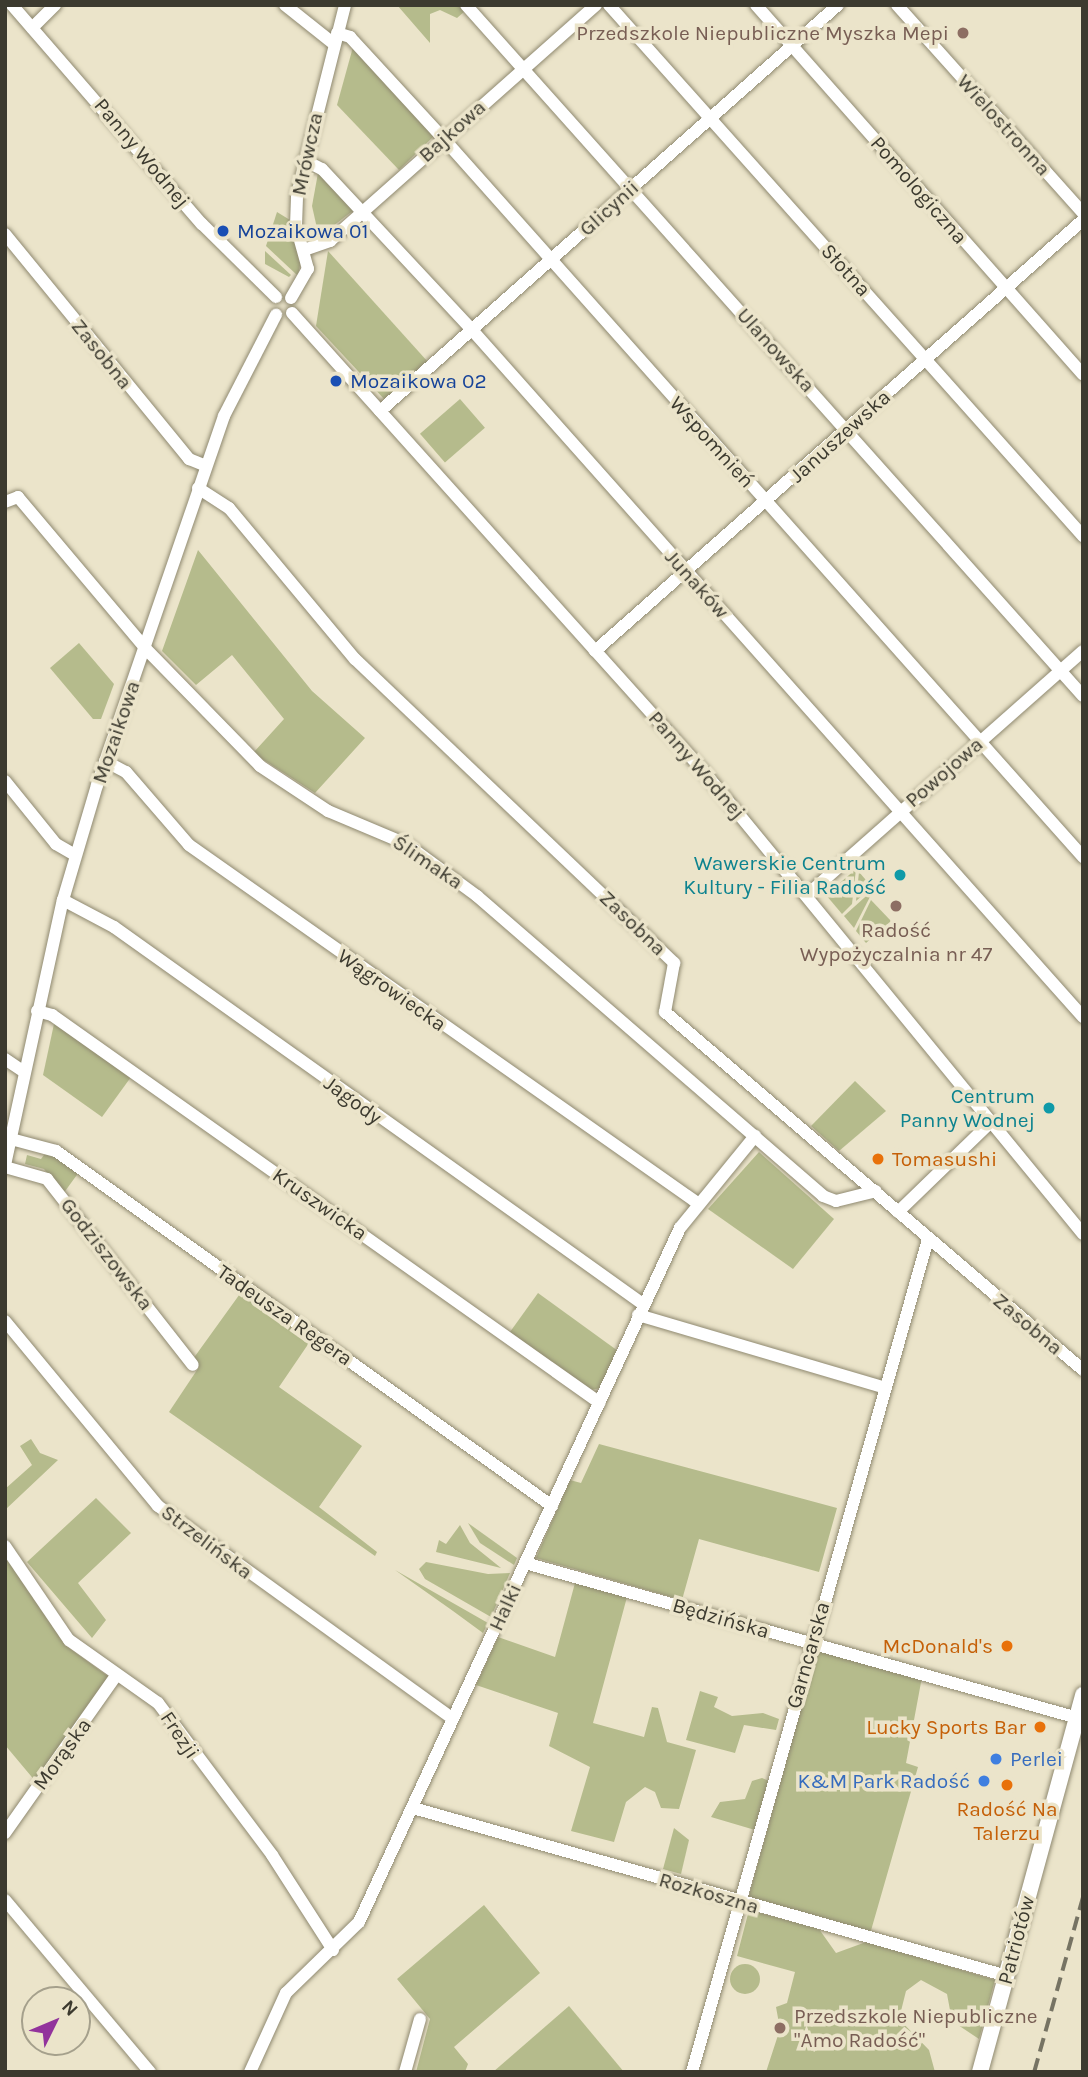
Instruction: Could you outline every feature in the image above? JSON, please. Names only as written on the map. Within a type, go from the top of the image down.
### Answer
[{"type":"main road","name":"Patriotów","points":[[980,2072],[1041,1849],[1055,1826],[1055,1798],[1083,1695]]},
{"type":"street","name":"Panny Wodnej","points":[[12,5],[202,224],[276,297]]},
{"type":"street","points":[[32,28],[55,5]]},
{"type":"street","name":"Wspomnień","points":[[285,5],[335,39],[350,37],[1083,857]]},
{"type":"street","name":"Mrówcza","points":[[291,298],[306,276],[296,211],[304,160],[345,5]]},
{"type":"street","name":"Ulanowska","points":[[466,5],[1083,696]]},
{"type":"street","name":"Bajkowa","points":[[304,250],[330,241],[596,5]]},
{"type":"street","name":"Słotna","points":[[609,5],[1083,536]]},
{"type":"street","name":"Pomologiczna","points":[[756,5],[1083,374]]},
{"type":"street","name":"Glicynii","points":[[380,411],[631,188],[712,120],[838,5]]},
{"type":"street","name":"Wielostronna","points":[[897,5],[1083,213]]},
{"type":"street","name":"Junaków","points":[[304,160],[322,169],[472,331],[1083,1017]]},
{"type":"street","name":"Januszewska","points":[[595,651],[1083,220]]},
{"type":"street","name":"Zasobna","points":[[5,234],[189,459],[206,466]]},
{"type":"street","points":[[276,297],[291,298],[292,313],[276,315],[276,297]]},
{"type":"street","name":"Panny Wodnej","points":[[292,313],[595,651],[807,895],[1083,1234]]},
{"type":"street","name":"Mozaikowa","points":[[7,1155],[63,900],[105,761],[206,466],[245,368],[276,315]]},
{"type":"street","name":"Zasobna","points":[[198,488],[229,508],[355,659],[674,963],[665,1012],[1083,1370]]},
{"type":"street","name":"Ślimaka","points":[[5,502],[18,497],[145,648],[261,766],[328,811],[406,844],[477,896],[830,1200],[876,1191]]},
{"type":"street","name":"Powojowa","points":[[807,895],[898,811],[1083,651]]},
{"type":"street","name":"Wągrowiecka","points":[[105,761],[126,772],[189,845],[696,1202]]},
{"type":"street","points":[[5,781],[56,844],[75,855]]},
{"type":"street","name":"Jagody","points":[[63,900],[114,927],[640,1310],[883,1387]]},
{"type":"street","name":"Kruszwicka","points":[[37,1011],[52,1015],[600,1403]]},
{"type":"street","points":[[5,1059],[24,1072]]},
{"type":"street","points":[[898,1212],[991,1122]]},
{"type":"street","name":"Halki","points":[[250,2072],[286,1993],[359,1922],[600,1403],[640,1310],[696,1202],[755,1136]]},
{"type":"street","name":"Tadeusza Regera","points":[[7,1155],[57,1151],[552,1506]]},
{"type":"street","name":"Godziszowska","points":[[7,1155],[47,1179],[194,1365]]},
{"type":"street","name":"Garncarska","points":[[692,2072],[883,1387],[928,1239]]},
{"type":"street","name":"Strzelińska","points":[[5,1321],[158,1506],[452,1718]]},
{"type":"street","name":"Frezji","points":[[5,1546],[69,1640],[158,1703],[272,1855],[333,1950]]},
{"type":"street","name":"Będzińska","points":[[525,1563],[811,1643],[1080,1714]]},
{"type":"street","name":"Morąska","points":[[5,1833],[117,1674]]},
{"type":"street","name":"Rozkoszna","points":[[413,1808],[1007,1976]]},
{"type":"street","points":[[5,1900],[150,2072]]},
{"type":"street","points":[[405,2072],[420,2019]]},
{"type":"green space","points":[[397,5],[459,5],[465,11],[457,18],[440,10],[430,14],[430,43]]},
{"type":"green space","points":[[353,47],[434,136],[399,170],[337,105]]},
{"type":"green space","points":[[318,173],[355,209],[319,237],[312,206]]},
{"type":"green space","points":[[277,212],[290,220],[301,260],[298,276],[266,246]]},
{"type":"green space","points":[[265,251],[291,275],[289,277],[265,264]]},
{"type":"green space","points":[[328,251],[428,362],[385,400],[316,326]]},
{"type":"green space","points":[[460,399],[485,428],[445,462],[420,434]]},
{"type":"green space","points":[[198,550],[312,691],[365,738],[315,793],[253,753],[284,719],[232,655],[196,685],[162,651]]},
{"type":"green space","points":[[79,643],[114,684],[101,719],[93,719],[50,668]]},
{"type":"green space","points":[[856,869],[852,904],[842,914],[826,895]]},
{"type":"green space","points":[[859,872],[872,887],[856,901]]},
{"type":"green space","points":[[874,889],[854,928],[844,916]]},
{"type":"green space","points":[[871,900],[891,921],[866,943],[856,931]]},
{"type":"green space","points":[[54,1024],[131,1077],[102,1117],[43,1075]]},
{"type":"green space","points":[[855,1081],[886,1111],[839,1151],[811,1126]]},
{"type":"green space","points":[[47,1151],[79,1172],[63,1194],[44,1169],[25,1164],[27,1155],[41,1159]]},
{"type":"green space","points":[[759,1152],[834,1219],[793,1269],[708,1209]]},
{"type":"green space","points":[[242,1291],[311,1340],[279,1387],[362,1446],[319,1507],[377,1552],[375,1556],[169,1412],[199,1367],[193,1359]]},
{"type":"green space","points":[[538,1293],[618,1351],[602,1388],[590,1390],[510,1332]]},
{"type":"green space","points":[[31,1439],[40,1453],[58,1460],[5,1510],[5,1489],[32,1465],[20,1446]]},
{"type":"green space","points":[[599,1444],[837,1508],[819,1572],[699,1539],[682,1600],[536,1558],[570,1480],[581,1483]]},
{"type":"green space","points":[[96,1498],[131,1533],[78,1583],[106,1620],[92,1638],[27,1562]]},
{"type":"green space","points":[[468,1523],[517,1558],[514,1565],[480,1543]]},
{"type":"green space","points":[[460,1525],[470,1543],[501,1568],[436,1552],[439,1540],[446,1544]]},
{"type":"green space","points":[[5,1551],[65,1645],[109,1677],[36,1782],[5,1745]]},
{"type":"green space","points":[[426,1562],[488,1574],[510,1573],[491,1617],[425,1579],[419,1569]]},
{"type":"green space","points":[[395,1570],[488,1623],[483,1633],[453,1611]]},
{"type":"green space","points":[[575,1583],[627,1597],[593,1723],[644,1737],[652,1707],[658,1708],[667,1742],[696,1750],[679,1809],[661,1808],[655,1792],[645,1787],[626,1802],[614,1842],[571,1831],[590,1767],[549,1746],[558,1713],[476,1685],[498,1637],[555,1657]]},
{"type":"green space","points":[[817,1649],[922,1677],[906,1763],[918,1767],[870,1934],[748,1899]]},
{"type":"green space","points":[[700,1691],[718,1697],[714,1707],[732,1716],[763,1713],[779,1719],[776,1730],[744,1725],[735,1753],[686,1740]]},
{"type":"green space","points":[[762,1778],[769,1781],[755,1830],[711,1817],[720,1802],[745,1799],[752,1781]]},
{"type":"green space","points":[[674,1828],[689,1840],[681,1874],[663,1869]]},
{"type":"green space","points":[[484,1905],[540,1973],[454,2047],[468,2064],[465,2072],[416,2072],[430,2019],[397,1979]]},
{"type":"green space","points":[[749,1910],[819,1929],[836,1953],[866,1942],[995,1980],[979,2039],[952,2021],[947,1994],[921,1980],[906,1991],[899,2019],[929,2050],[935,2072],[766,2072],[780,2029],[776,2007],[787,2003],[795,1972],[737,1956]]},
{"type":"green space","points":[[745,1964],[756,1968],[760,1979],[756,1990],[745,1994],[734,1990],[730,1979],[734,1968]]},
{"type":"green space","points":[[569,2006],[624,2072],[493,2072]]},
{"type":"railway","points":[[1034,2072],[1083,1897]]},
{"type":"place","name":"Przedszkole Niepubliczne Myszka Mepi","points":[[963,33]]},
{"type":"place","name":"Mozaikowa 01","points":[[223,231]]},
{"type":"place","name":"Mozaikowa 02","points":[[336,381]]},
{"type":"place","name":"Wawerskie Centrum Kultury - Filia Radość","points":[[900,875]]},
{"type":"place","name":"Radość Wypożyczalnia nr 47","points":[[896,906]]},
{"type":"place","name":"Centrum Panny Wodnej","points":[[1049,1108]]},
{"type":"place","name":"Tomasushi","points":[[878,1159]]},
{"type":"place","name":"McDonald's","points":[[1007,1646]]},
{"type":"place","name":"Lucky Sports Bar","points":[[1040,1727]]},
{"type":"place","name":"Perlei","points":[[996,1759]]},
{"type":"place","name":"K&M Park Radość","points":[[984,1781]]},
{"type":"place","name":"Radość Na Talerzu","points":[[1007,1785]]},
{"type":"place","name":"Przedszkole Niepubliczne \"Amo Radość\"","points":[[780,2028]]}]
